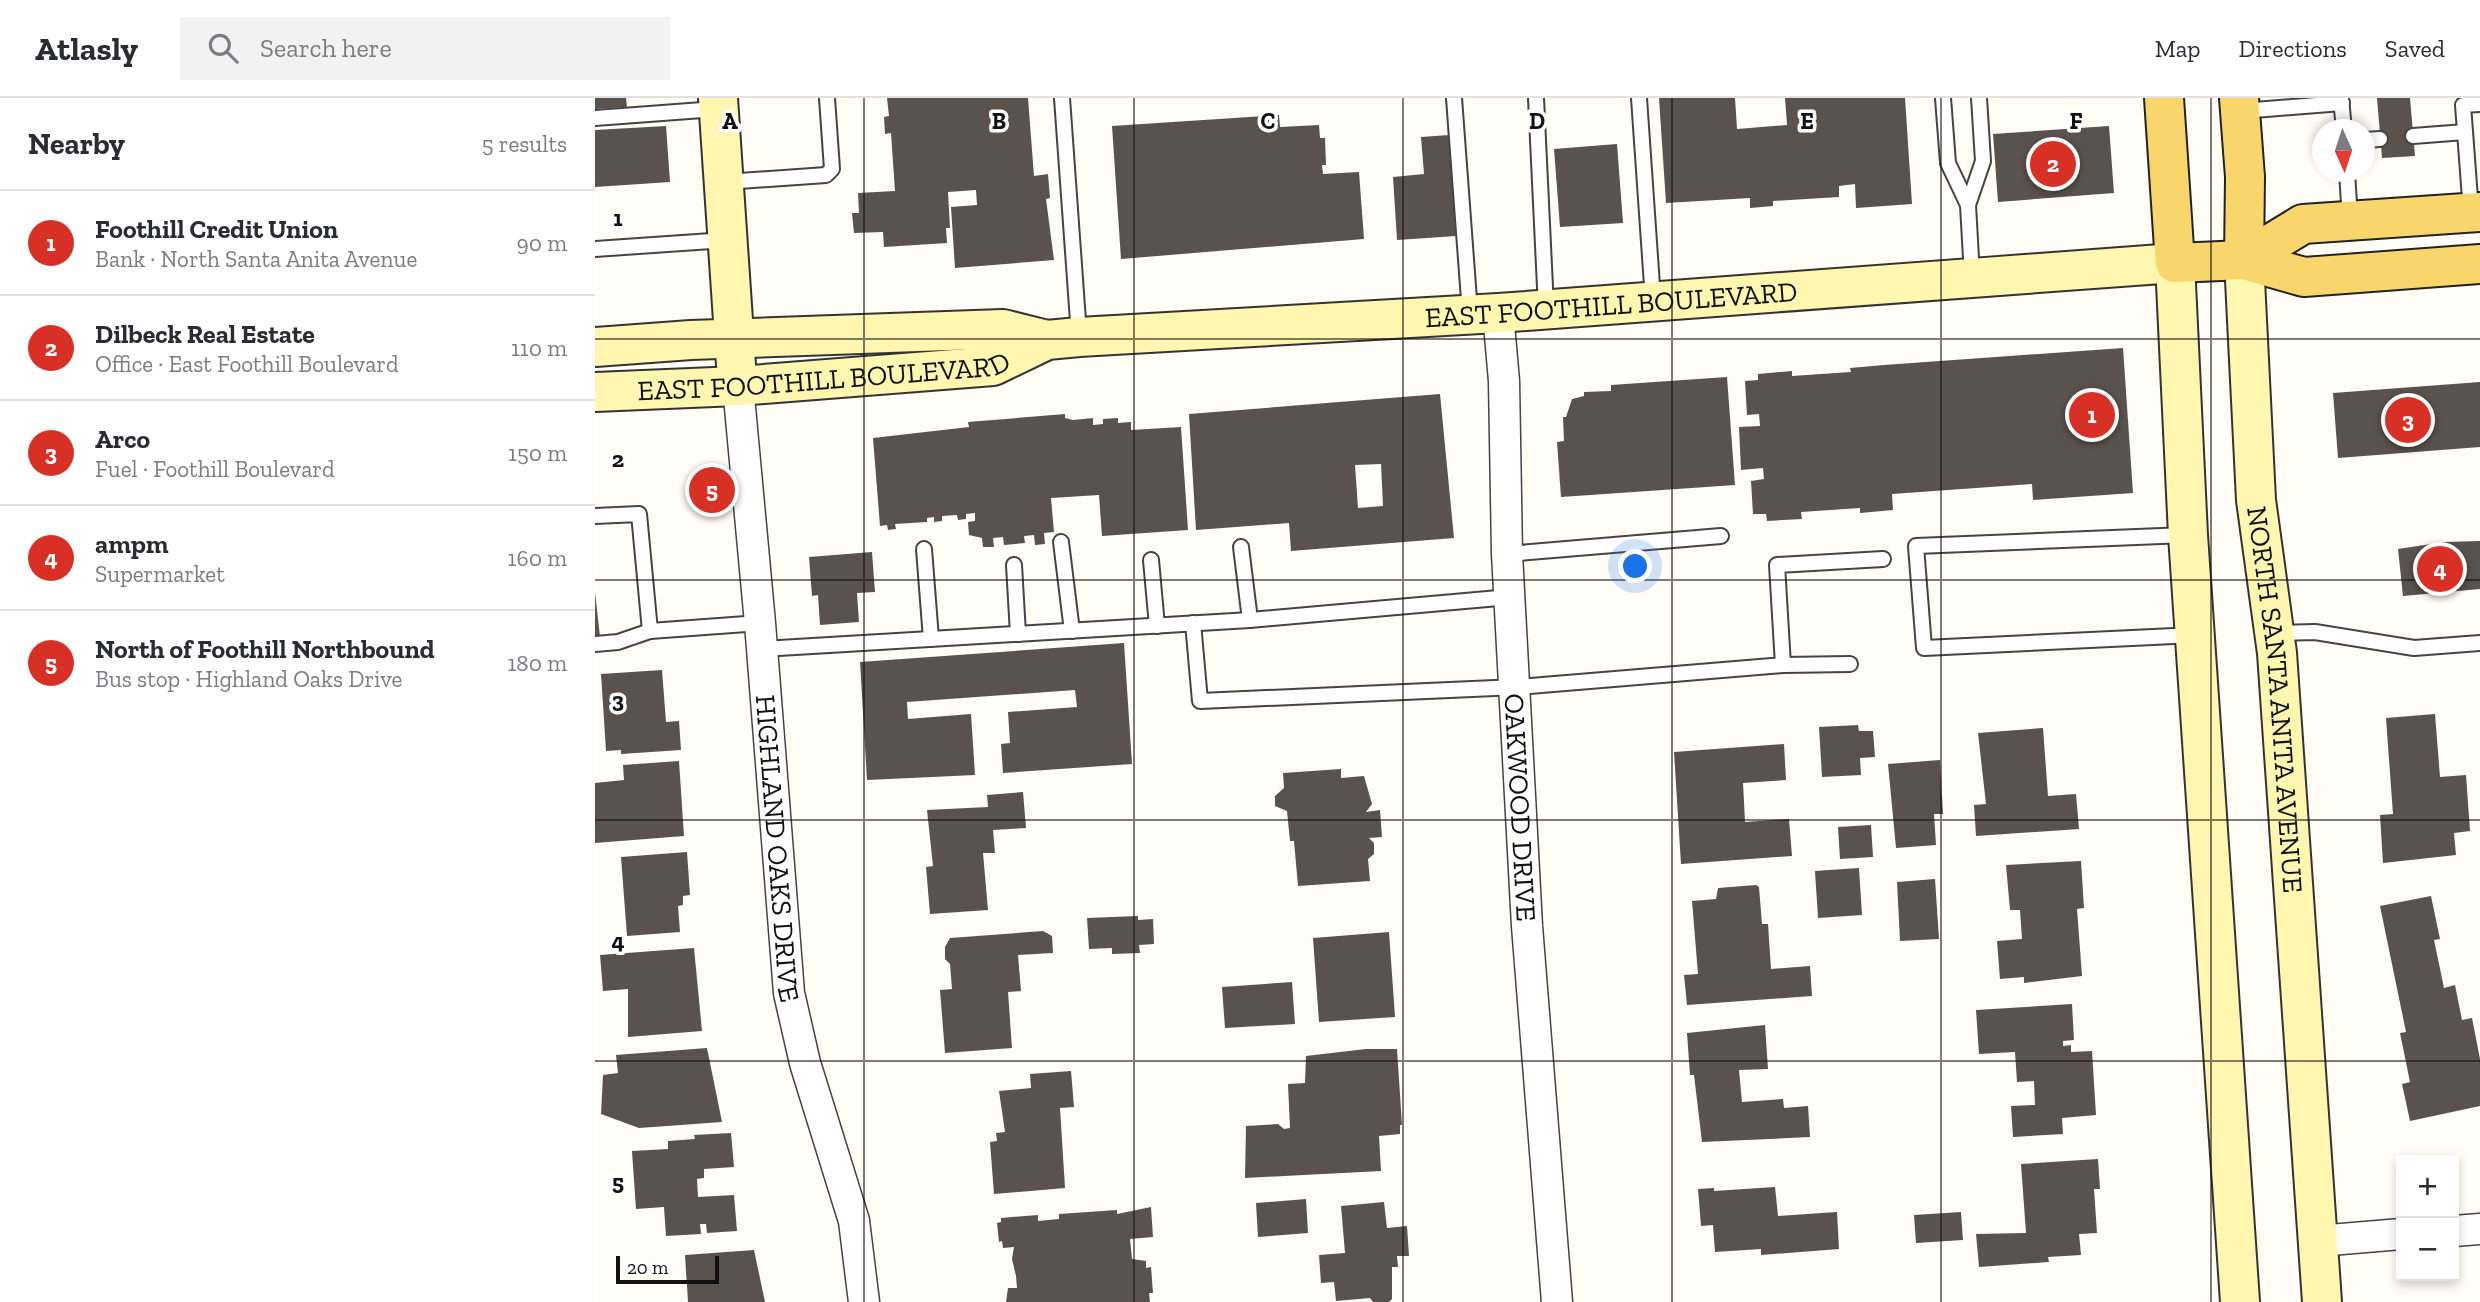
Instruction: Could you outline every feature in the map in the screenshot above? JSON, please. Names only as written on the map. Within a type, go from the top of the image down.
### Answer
[{"type":"main road","points":[[2164,98],[2175,263],[2244,260],[2304,277],[2480,264]]},
{"type":"main road","name":"NORTH SANTA ANITA AVENUE","points":[[2240,104],[2245,177],[2244,260]]},
{"type":"main road","points":[[2244,260],[2303,224],[2475,212]]},
{"type":"street","points":[[718,103],[738,386]]},
{"type":"street","name":"NORTH SANTA ANITA AVENUE","points":[[2244,260],[2256,500],[2275,633],[2322,1302]]},
{"type":"street","name":"EAST FOOTHILL BOULEVARD","points":[[595,348],[1003,329],[1063,339],[1546,310],[2175,263]]},
{"type":"street","points":[[2175,263],[2188,535],[2240,1302]]},
{"type":"street","name":"OAKWOOD DRIVE","points":[[1484,314],[1504,381],[1507,554],[1517,687],[1527,926],[1557,1302]]},
{"type":"street","name":"EAST FOOTHILL BOULEVARD","points":[[595,392],[738,386],[993,366],[1063,339]]},
{"type":"street","name":"HIGHLAND OAKS DRIVE","points":[[738,386],[789,993],[806,1063],[854,1221],[864,1302]]},
{"type":"street","points":[[2459,1231],[2480,1229]]},
{"type":"street","points":[[2318,1241],[2396,1234]]},
{"type":"lane","points":[[723,182],[826,175],[832,169],[827,98]]},
{"type":"lane","points":[[1062,98],[1063,339]]},
{"type":"lane","points":[[1454,98],[1484,314]]},
{"type":"lane","points":[[1536,98],[1546,310]]},
{"type":"lane","points":[[1639,98],[1653,302]]},
{"type":"lane","points":[[1943,98],[1948,163],[1968,205]]},
{"type":"lane","points":[[1972,278],[1968,205],[1983,161],[1979,98]]},
{"type":"lane","points":[[2240,104],[2341,101],[2343,119]]},
{"type":"lane","points":[[595,118],[718,103]]},
{"type":"lane","points":[[2475,212],[2463,105],[2480,103]]},
{"type":"lane","points":[[2413,136],[2465,132]]},
{"type":"lane","points":[[2375,139],[2380,139]]},
{"type":"lane","points":[[2348,182],[2350,220]]},
{"type":"lane","points":[[595,249],[727,240]]},
{"type":"lane","points":[[595,516],[639,514],[650,631]]},
{"type":"lane","points":[[2188,535],[1916,546],[1924,648],[2195,635]]},
{"type":"lane","points":[[1507,554],[1721,536]]},
{"type":"lane","points":[[1061,542],[1072,631]]},
{"type":"lane","points":[[1241,547],[1249,620]]},
{"type":"lane","points":[[924,549],[931,639]]},
{"type":"lane","points":[[1783,665],[1777,565],[1883,559]]},
{"type":"lane","points":[[1151,560],[1157,626]]},
{"type":"lane","points":[[1014,565],[1018,634]]},
{"type":"lane","points":[[595,644],[618,642],[650,631],[931,639],[1249,620],[1510,597]]},
{"type":"lane","points":[[1193,623],[1200,701],[1517,687],[1783,665],[1850,664]]},
{"type":"lane","points":[[2275,633],[2315,632],[2414,648],[2480,643]]},
{"type":"building","points":[[595,98],[626,98],[627,107],[595,109]]},
{"type":"building","points":[[887,98],[1028,98],[1034,176],[1048,174],[1050,198],[1046,199],[1054,260],[955,268],[951,207],[977,205],[976,190],[948,192],[950,228],[946,228],[947,243],[884,247],[883,232],[854,233],[852,213],[859,213],[858,193],[895,191],[891,133],[885,134],[884,117],[889,116]]},
{"type":"building","points":[[1659,98],[1735,98],[1737,129],[1787,125],[1785,98],[1905,98],[1912,204],[1856,208],[1855,184],[1839,186],[1839,197],[1773,201],[1773,206],[1750,208],[1750,198],[1666,203]]},
{"type":"building","points":[[2377,98],[2410,98],[2415,156],[2382,158]]},
{"type":"building","points":[[1279,115],[1280,127],[1319,125],[1320,138],[1325,138],[1326,165],[1322,165],[1323,174],[1359,172],[1364,239],[1121,259],[1112,126]]},
{"type":"building","points":[[666,126],[670,182],[595,187],[595,130]]},
{"type":"building","points":[[2109,126],[2114,193],[1998,202],[1993,134]]},
{"type":"building","points":[[1449,135],[1456,236],[1397,240],[1393,177],[1424,174],[1421,137]]},
{"type":"building","points":[[1617,144],[1623,223],[1560,227],[1554,149]]},
{"type":"building","points":[[2123,348],[2133,493],[2033,500],[2032,484],[1892,494],[1893,510],[1860,513],[1860,508],[1801,512],[1802,519],[1767,521],[1766,514],[1753,514],[1751,481],[1764,479],[1763,468],[1741,470],[1739,427],[1760,426],[1759,414],[1747,415],[1745,381],[1758,380],[1758,374],[1792,371],[1792,376],[1851,372],[1850,368]]},
{"type":"building","points":[[1727,377],[1735,485],[1561,497],[1557,442],[1564,441],[1563,417],[1566,417],[1572,399],[1584,396],[1584,392],[1611,391],[1611,385]]},
{"type":"building","points":[[2480,382],[2480,447],[2338,458],[2333,393]]},
{"type":"building","points":[[1440,394],[1454,538],[1291,551],[1289,523],[1196,530],[1189,414]],"holes":[[[1381,464],[1383,506],[1358,508],[1355,465]]]},
{"type":"building","points":[[1065,414],[1065,418],[1073,420],[1093,418],[1093,425],[1103,424],[1103,419],[1118,418],[1118,423],[1131,422],[1131,430],[1181,427],[1188,530],[1102,536],[1099,495],[1051,498],[1054,532],[1044,533],[1045,544],[1035,545],[1034,535],[1024,536],[1025,543],[1004,545],[1003,537],[993,538],[994,547],[983,547],[982,538],[969,535],[968,522],[975,521],[975,513],[966,514],[966,519],[958,520],[957,515],[942,516],[942,521],[934,522],[934,517],[927,518],[927,522],[895,524],[896,529],[888,530],[887,525],[880,526],[873,438],[969,427],[968,422]]},
{"type":"building","points":[[2480,541],[2480,589],[2403,596],[2398,549],[2444,542]]},
{"type":"building","points":[[872,552],[875,592],[857,593],[859,622],[820,625],[818,595],[812,596],[809,557]]},
{"type":"building","points":[[595,592],[600,637],[595,637]]},
{"type":"building","points":[[1124,643],[1132,764],[1003,773],[1001,744],[1010,743],[1008,712],[1077,707],[1075,690],[907,702],[908,719],[971,714],[975,775],[867,780],[860,662]]},
{"type":"building","points":[[662,670],[666,722],[679,721],[681,750],[621,754],[621,750],[606,751],[601,674]]},
{"type":"building","points":[[2435,714],[2440,777],[2466,775],[2470,831],[2454,833],[2456,855],[2383,863],[2380,815],[2393,814],[2386,718]]},
{"type":"building","points":[[1858,725],[1859,731],[1873,731],[1875,757],[1860,758],[1861,775],[1822,777],[1819,727]]},
{"type":"building","points":[[2043,728],[2048,796],[2076,794],[2079,829],[1976,836],[1974,805],[1986,804],[1978,733]]},
{"type":"building","points":[[1784,744],[1786,780],[1743,783],[1745,822],[1789,819],[1792,856],[1681,864],[1674,752]]},
{"type":"building","points":[[1940,760],[1943,814],[1934,814],[1936,845],[1896,848],[1888,764]]},
{"type":"building","points":[[679,761],[684,836],[595,843],[595,783],[624,780],[623,765]]},
{"type":"building","points":[[1341,769],[1341,778],[1364,776],[1372,804],[1366,812],[1380,810],[1382,837],[1369,838],[1374,843],[1374,854],[1368,859],[1370,881],[1298,886],[1294,841],[1290,841],[1287,811],[1275,806],[1275,796],[1284,788],[1283,773]]},
{"type":"building","points":[[1023,792],[1026,828],[993,830],[995,853],[983,853],[988,910],[930,914],[926,867],[933,866],[927,810],[988,807],[987,795]]},
{"type":"building","points":[[1871,825],[1873,857],[1840,859],[1838,827]]},
{"type":"building","points":[[687,852],[690,895],[683,896],[683,905],[678,906],[680,932],[627,936],[621,857]]},
{"type":"building","points":[[2081,861],[2084,908],[2077,909],[2082,976],[2024,983],[2024,977],[2000,979],[1997,941],[2022,939],[2020,910],[2010,910],[2006,865]]},
{"type":"building","points":[[1859,868],[1862,915],[1818,918],[1815,871]]},
{"type":"building","points":[[1935,879],[1939,939],[1900,941],[1897,882]]},
{"type":"building","points":[[1759,887],[1762,924],[1768,924],[1771,969],[1810,966],[1812,996],[1687,1005],[1684,975],[1698,974],[1692,901],[1716,899],[1718,888]]},
{"type":"building","points":[[2431,896],[2440,939],[2434,940],[2444,988],[2455,985],[2462,1020],[2472,1018],[2480,1059],[2480,1106],[2410,1121],[2402,1084],[2410,1082],[2400,1033],[2406,1032],[2380,906]]},
{"type":"building","points":[[1138,916],[1138,920],[1153,919],[1154,944],[1139,945],[1140,953],[1112,954],[1112,948],[1089,949],[1087,918]]},
{"type":"building","points":[[1043,931],[1052,936],[1053,953],[1018,955],[1021,991],[1008,992],[1012,1048],[945,1053],[940,990],[952,989],[950,964],[945,959],[945,947],[950,938]]},
{"type":"building","points":[[1389,932],[1395,1017],[1319,1022],[1313,938]]},
{"type":"building","points":[[694,948],[702,1031],[628,1037],[628,989],[603,991],[600,955]]},
{"type":"building","points":[[1292,982],[1295,1024],[1225,1028],[1222,987]]},
{"type":"building","points":[[2072,1004],[2074,1040],[2063,1041],[2063,1046],[2071,1045],[2071,1052],[2092,1051],[2096,1115],[2062,1118],[2063,1134],[2013,1137],[2011,1106],[2035,1105],[2034,1081],[2017,1082],[2015,1052],[1979,1054],[1976,1010]]},
{"type":"building","points":[[1765,1025],[1768,1069],[1739,1070],[1742,1102],[1783,1099],[1784,1108],[1808,1106],[1810,1137],[1702,1142],[1694,1075],[1690,1075],[1687,1033]]},
{"type":"building","points":[[707,1048],[722,1122],[639,1128],[601,1114],[603,1075],[618,1073],[616,1055]]},
{"type":"building","points":[[1366,1049],[1397,1049],[1402,1125],[1400,1134],[1379,1136],[1381,1171],[1245,1178],[1246,1126],[1278,1124],[1284,1129],[1290,1128],[1288,1084],[1305,1083],[1306,1056]]},
{"type":"building","points":[[1071,1071],[1074,1107],[1060,1108],[1065,1188],[994,1194],[990,1142],[997,1141],[996,1133],[1005,1132],[999,1091],[1031,1088],[1030,1074]]},
{"type":"building","points":[[731,1133],[734,1167],[704,1169],[704,1178],[697,1179],[698,1197],[734,1195],[737,1231],[707,1233],[706,1224],[700,1224],[701,1234],[666,1236],[664,1207],[636,1209],[632,1151],[668,1149],[668,1141],[695,1139],[694,1135]]},
{"type":"building","points":[[2098,1159],[2100,1189],[2094,1189],[2097,1233],[2079,1234],[2081,1255],[2048,1257],[2049,1262],[1979,1267],[1976,1234],[2026,1233],[2021,1164]]},
{"type":"building","points":[[1775,1187],[1778,1216],[1837,1212],[1839,1249],[1761,1255],[1761,1249],[1715,1252],[1713,1225],[1701,1226],[1698,1189],[1714,1188],[1714,1191]]},
{"type":"building","points":[[1306,1199],[1308,1233],[1258,1237],[1256,1203]]},
{"type":"building","points":[[1384,1202],[1387,1228],[1407,1226],[1409,1256],[1397,1256],[1398,1267],[1392,1267],[1392,1299],[1389,1302],[1373,1302],[1370,1298],[1336,1301],[1334,1282],[1321,1283],[1319,1255],[1345,1253],[1341,1206]]},
{"type":"building","points":[[1151,1207],[1153,1237],[1130,1239],[1132,1259],[1146,1261],[1146,1268],[1151,1267],[1153,1293],[1149,1293],[1150,1302],[1006,1302],[1008,1288],[1017,1288],[1012,1259],[1014,1247],[1003,1248],[1002,1241],[999,1242],[997,1223],[1001,1222],[1001,1218],[1038,1215],[1038,1221],[1059,1219],[1059,1214],[1117,1210],[1117,1214]]},
{"type":"building","points":[[1961,1212],[1963,1240],[1916,1243],[1914,1215]]},
{"type":"building","points":[[754,1250],[765,1302],[688,1302],[685,1255]]},
{"type":"place","name":"Dilbeck Real Estate","points":[[2053,164]]},
{"type":"place","name":"Foothill Credit Union","points":[[2092,415]]},
{"type":"place","name":"Arco","points":[[2408,420]]},
{"type":"place","name":"North of Foothill Northbound","points":[[712,490]]},
{"type":"place","name":"ampm","points":[[2440,569]]}]
